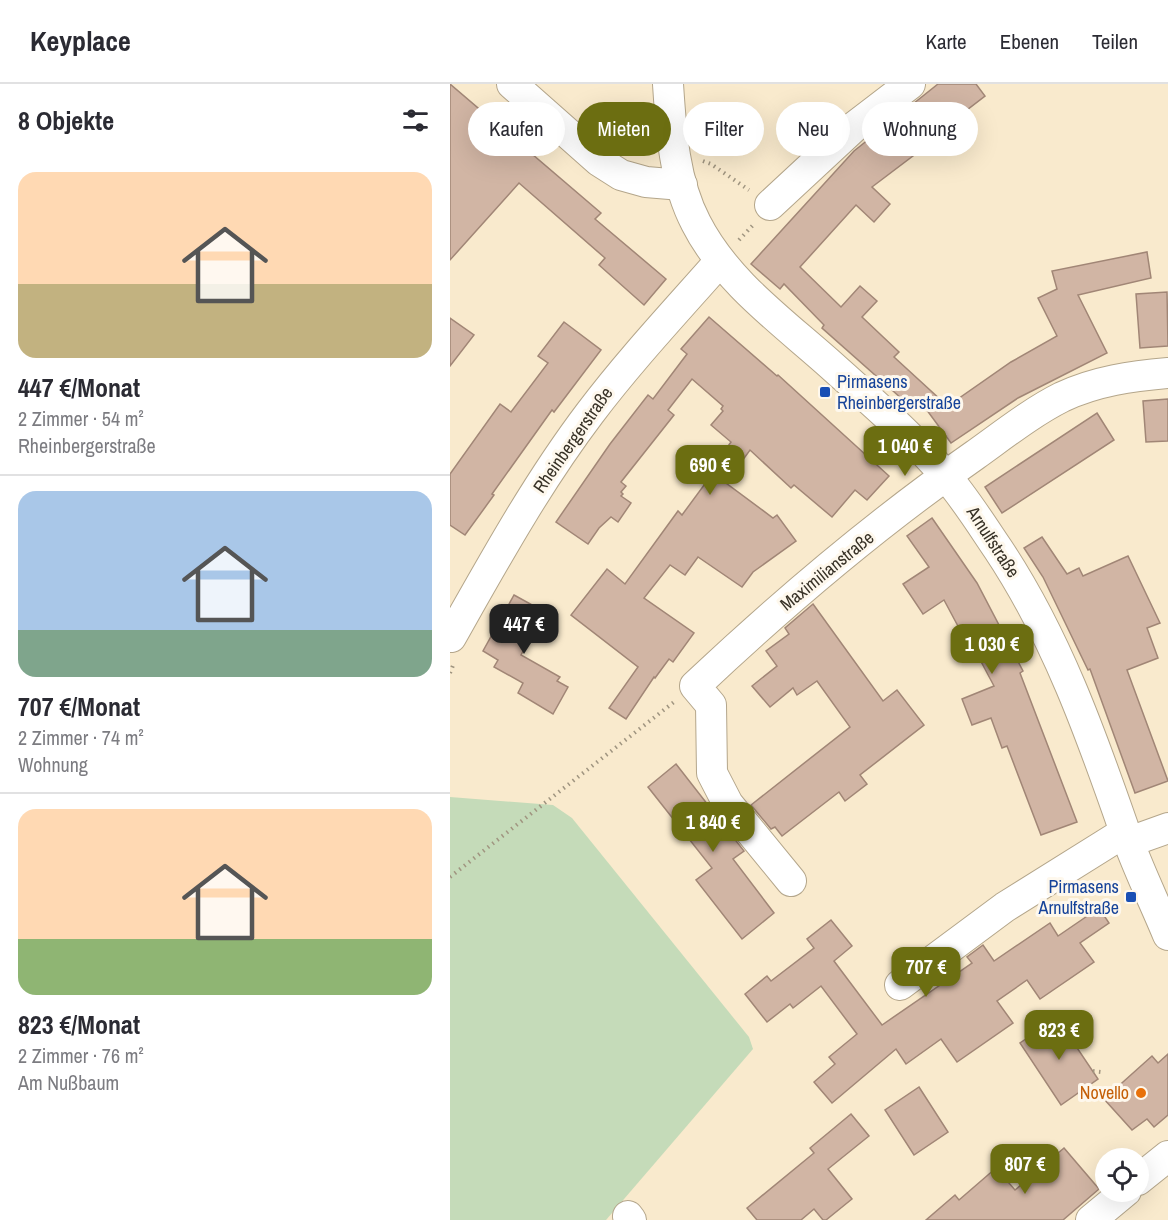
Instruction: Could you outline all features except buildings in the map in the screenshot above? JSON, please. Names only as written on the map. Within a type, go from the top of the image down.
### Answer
[{"type":"street","points":[[512,84],[599,161],[613,170],[646,183],[682,185]]},
{"type":"street","name":"Arnulfstraße","points":[[668,84],[672,133],[682,185],[694,220],[708,246],[755,298],[911,438],[946,476],[965,501],[1011,570],[1053,644],[1085,721],[1127,837],[1168,935]]},
{"type":"street","points":[[770,205],[854,127],[910,84]]},
{"type":"street","name":"Rheinbergerstraße","points":[[451,637],[512,531],[589,414],[626,367],[720,261]]},
{"type":"street","name":"Maximilianstraße","points":[[695,686],[803,588],[946,476],[1062,397],[1102,382],[1168,373]]},
{"type":"street","points":[[695,686],[711,705],[712,773],[729,804],[791,881]]},
{"type":"street","points":[[900,985],[1005,907],[1127,837],[1168,828]]},
{"type":"street","points":[[1149,1171],[1168,1156]]},
{"type":"street","points":[[1091,1220],[1113,1202]]},
{"type":"path","points":[[675,154],[711,164],[770,205],[720,261]]},
{"type":"path","points":[[450,877],[695,686]]},
{"type":"path","points":[[1093,1071],[1101,1072]]},
{"type":"green space","points":[[450,797],[553,805],[572,818],[749,1037],[753,1049],[606,1220],[450,1220]]},
{"type":"place","name":"Pirmasens Rheinbergerstraße","points":[[825,392]]},
{"type":"place","name":"Pirmasens Arnulfstraße","points":[[1131,897]]},
{"type":"place","name":"Novello","points":[[1141,1093]]}]
